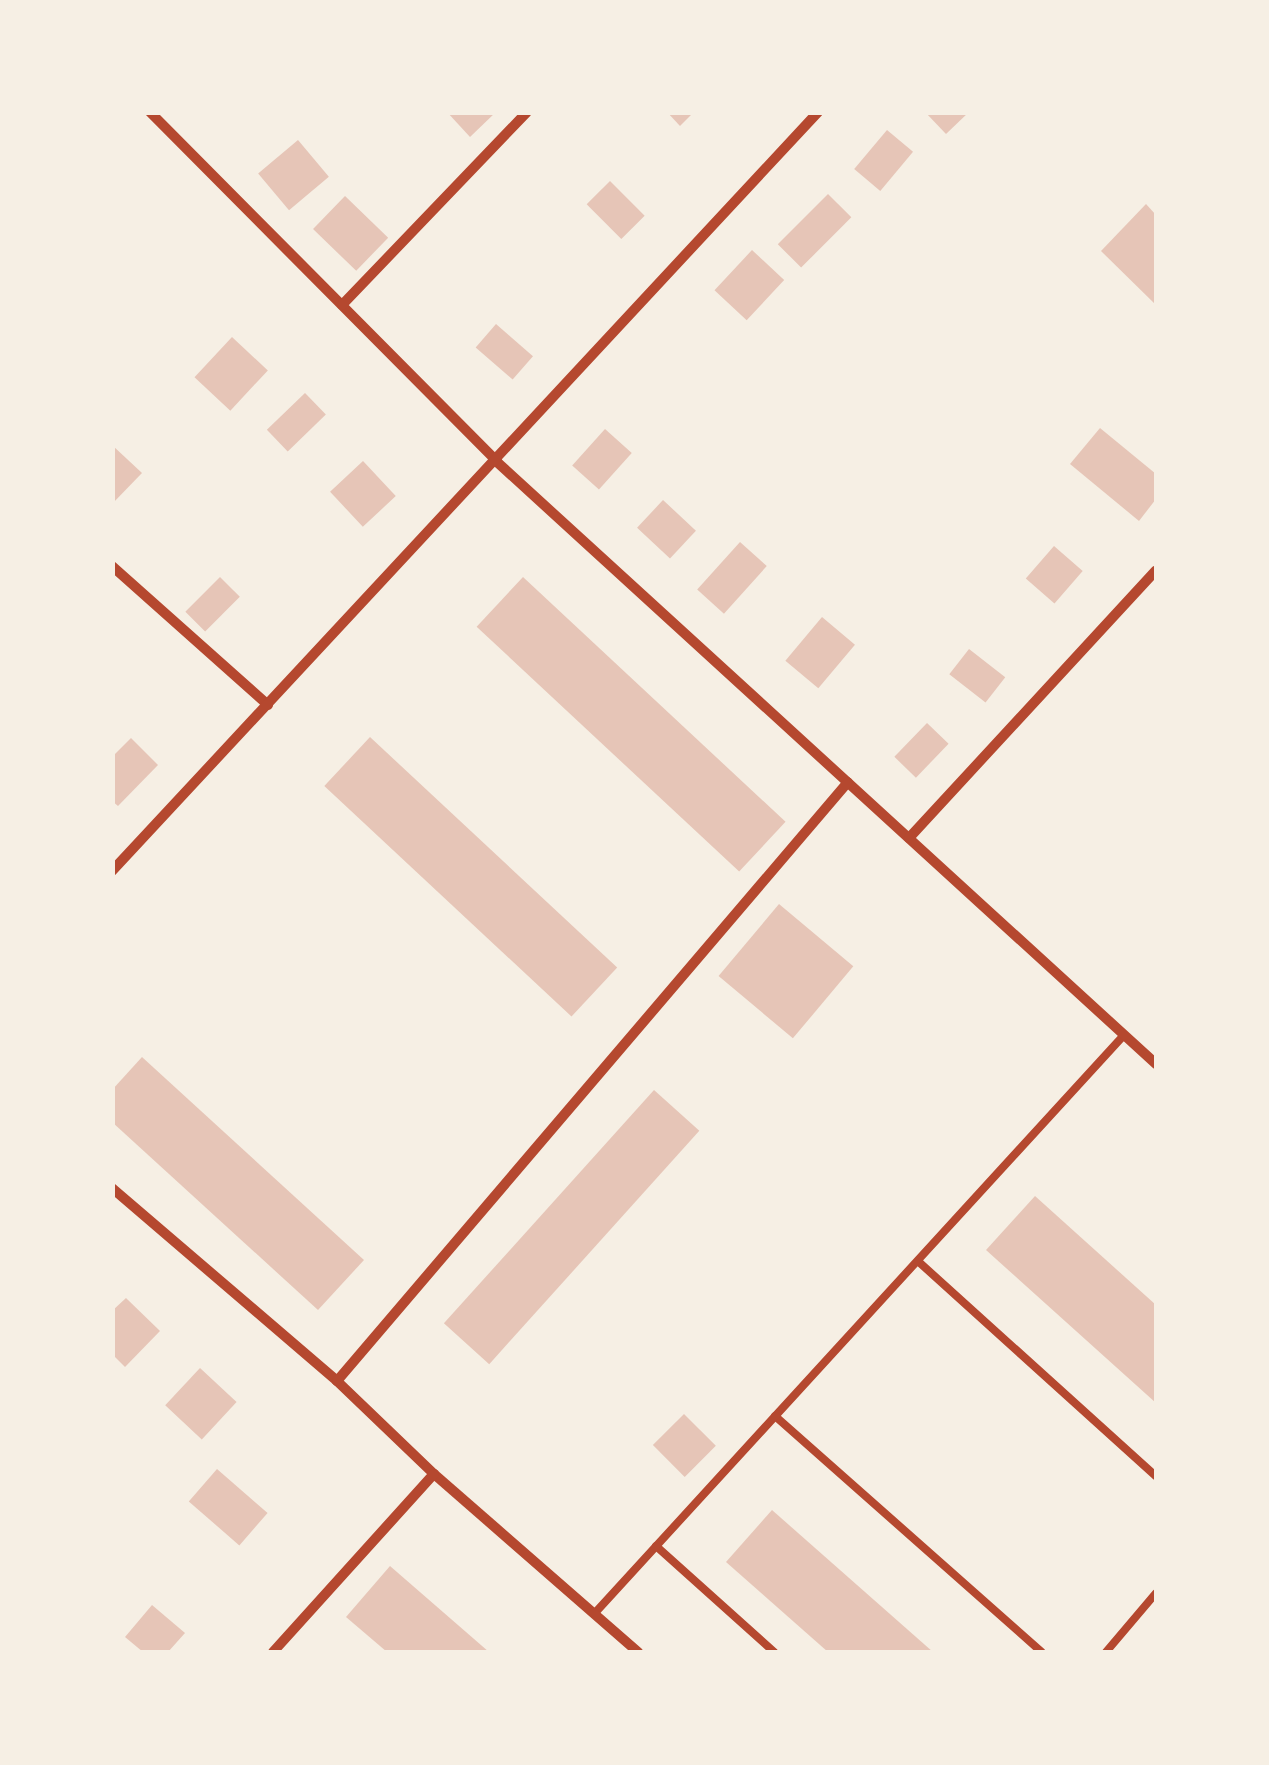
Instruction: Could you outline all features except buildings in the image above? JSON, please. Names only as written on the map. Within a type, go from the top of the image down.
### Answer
[{"type":"street","points":[[150,112],[498,462],[1156,1064]]},
{"type":"street","points":[[342,305],[527,112]]},
{"type":"street","points":[[112,871],[498,462],[818,112]]},
{"type":"street","points":[[112,566],[268,705]]},
{"type":"street","points":[[909,838],[1156,570]]},
{"type":"street","points":[[338,1381],[848,782]]},
{"type":"street","points":[[112,1188],[338,1381],[434,1474],[638,1652]]},
{"type":"street","points":[[273,1652],[434,1474]]},
{"type":"lane","points":[[594,1614],[920,1263],[1124,1035]]},
{"type":"lane","points":[[920,1263],[1156,1476]]},
{"type":"lane","points":[[775,1416],[1042,1652]]},
{"type":"lane","points":[[656,1546],[774,1652]]},
{"type":"lane","points":[[1106,1652],[1156,1594]]}]
